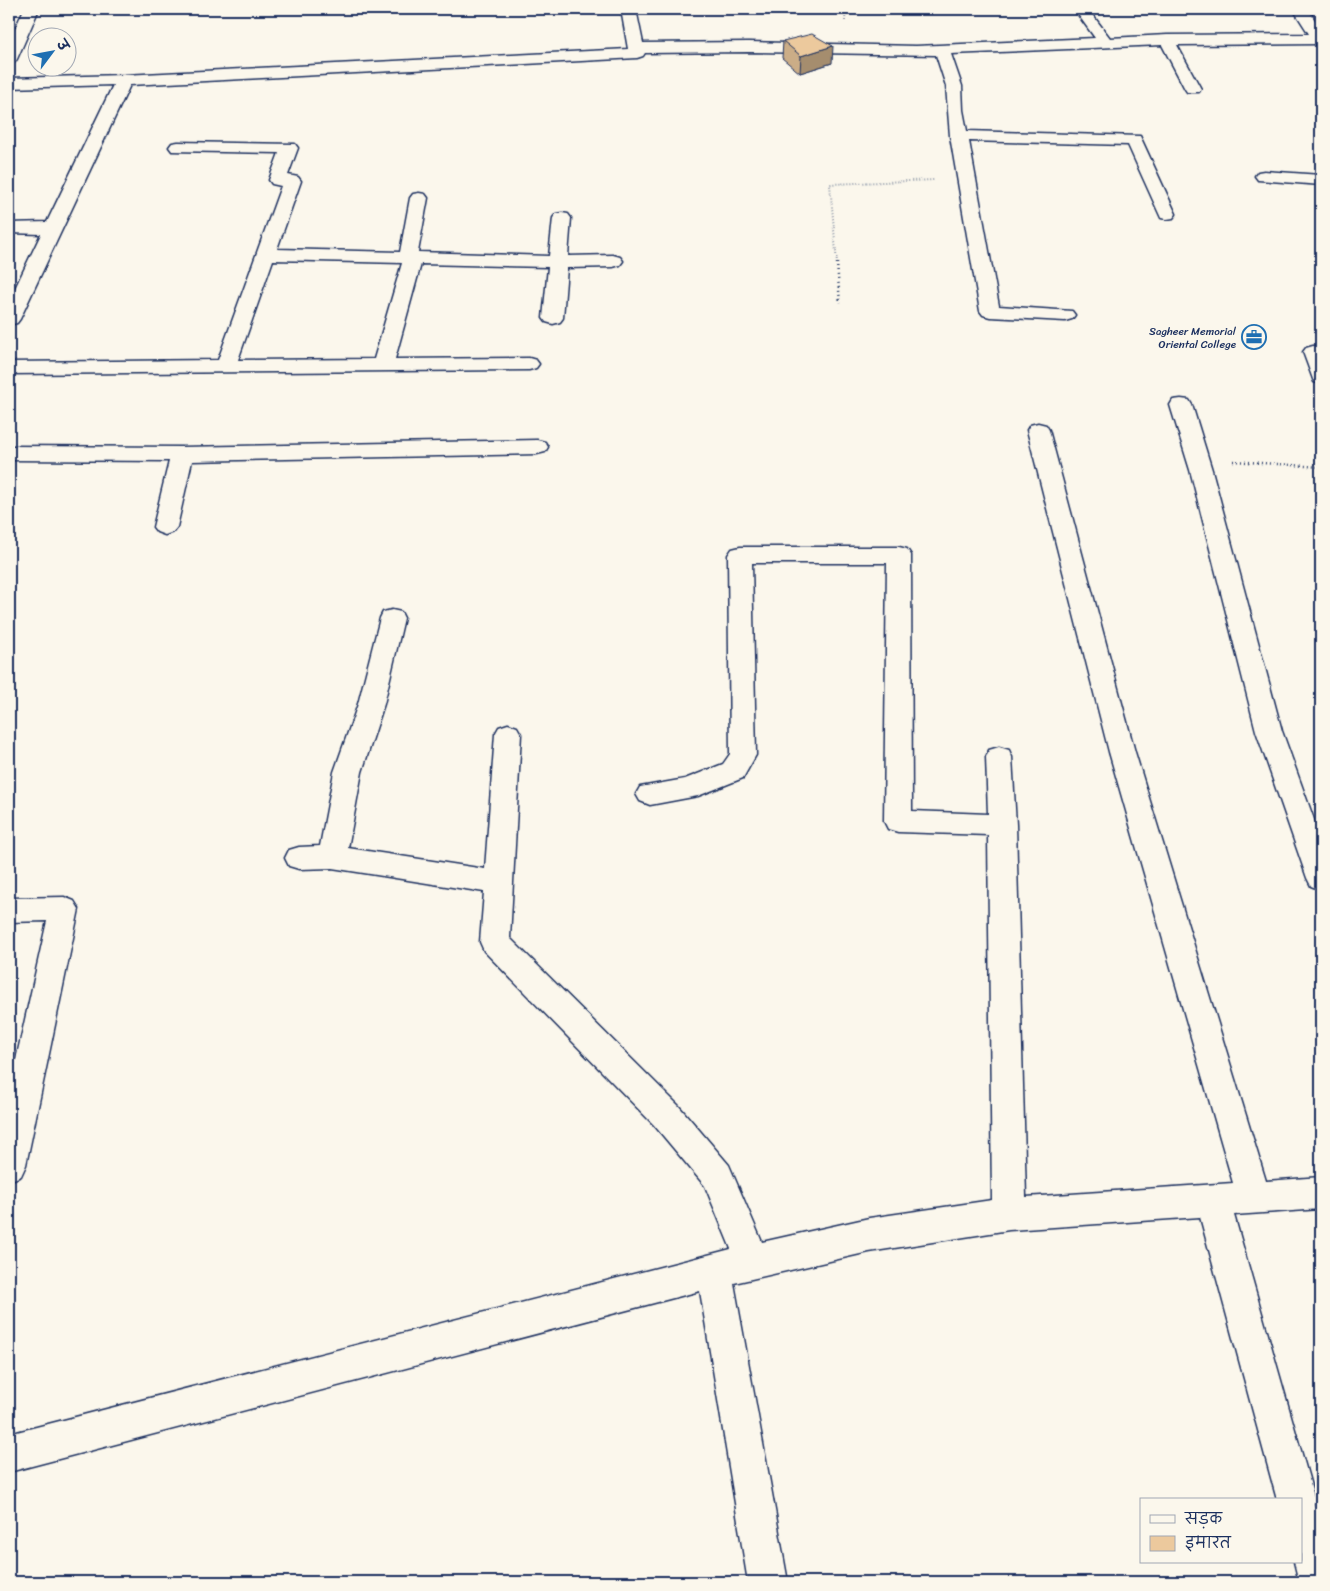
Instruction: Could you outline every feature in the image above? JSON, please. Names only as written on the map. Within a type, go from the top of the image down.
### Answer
[{"type":"street","points":[[9,59],[31,9]]},
{"type":"street","points":[[9,83],[124,80],[637,53],[628,9]]},
{"type":"street","points":[[1081,9],[1106,43]]},
{"type":"street","points":[[1300,9],[1320,39]]},
{"type":"street","points":[[637,48],[749,46],[843,50],[942,50],[1167,40],[1320,39]]},
{"type":"street","points":[[1167,40],[1193,89]]},
{"type":"street","points":[[942,50],[954,86],[954,110],[968,179],[990,311],[1065,315]]},
{"type":"street","points":[[10,319],[124,80]]},
{"type":"street","points":[[959,136],[1134,140],[1167,214]]},
{"type":"street","points":[[178,147],[289,148],[278,180],[292,181],[226,366]]},
{"type":"street","points":[[1264,176],[1321,180]]},
{"type":"street","points":[[383,365],[410,258],[419,198]]},
{"type":"street","points":[[553,318],[562,218]]},
{"type":"street","points":[[9,228],[53,228]]},
{"type":"street","points":[[266,254],[557,262],[613,261]]},
{"type":"street","points":[[1321,352],[1313,352],[1321,378]]},
{"type":"street","points":[[9,368],[529,364]]},
{"type":"street","points":[[1181,405],[1198,459],[1269,731],[1321,878]]},
{"type":"street","points":[[1038,430],[1122,752],[1254,1198]]},
{"type":"street","points":[[9,453],[182,454],[537,447]]},
{"type":"street","points":[[164,527],[182,454]]},
{"type":"street","points":[[650,794],[688,789],[733,771],[743,755],[740,555],[899,555],[898,821],[1002,825]]},
{"type":"street","points":[[332,857],[348,772],[371,704],[392,618]]},
{"type":"street","points":[[508,734],[495,942],[666,1115],[717,1176],[753,1261]]},
{"type":"street","points":[[1000,757],[1008,1214]]},
{"type":"street","points":[[299,858],[332,857],[498,883]]},
{"type":"street","points":[[9,910],[64,910],[9,1165]]},
{"type":"street","points":[[9,1453],[714,1270],[869,1235],[1008,1214],[1321,1193]]},
{"type":"street","points":[[1213,1201],[1295,1498]]},
{"type":"street","points":[[714,1270],[768,1582]]},
{"type":"street","points":[[1302,1522],[1319,1582]]},
{"type":"path","points":[[840,303],[830,184],[968,179]]},
{"type":"path","points":[[1198,459],[1321,467]]},
{"type":"building","points":[[812,34],[833,46],[801,56],[783,41]]},
{"type":"place","name":"Sagheer Memorial Oriental College","points":[[1254,337]]}]
